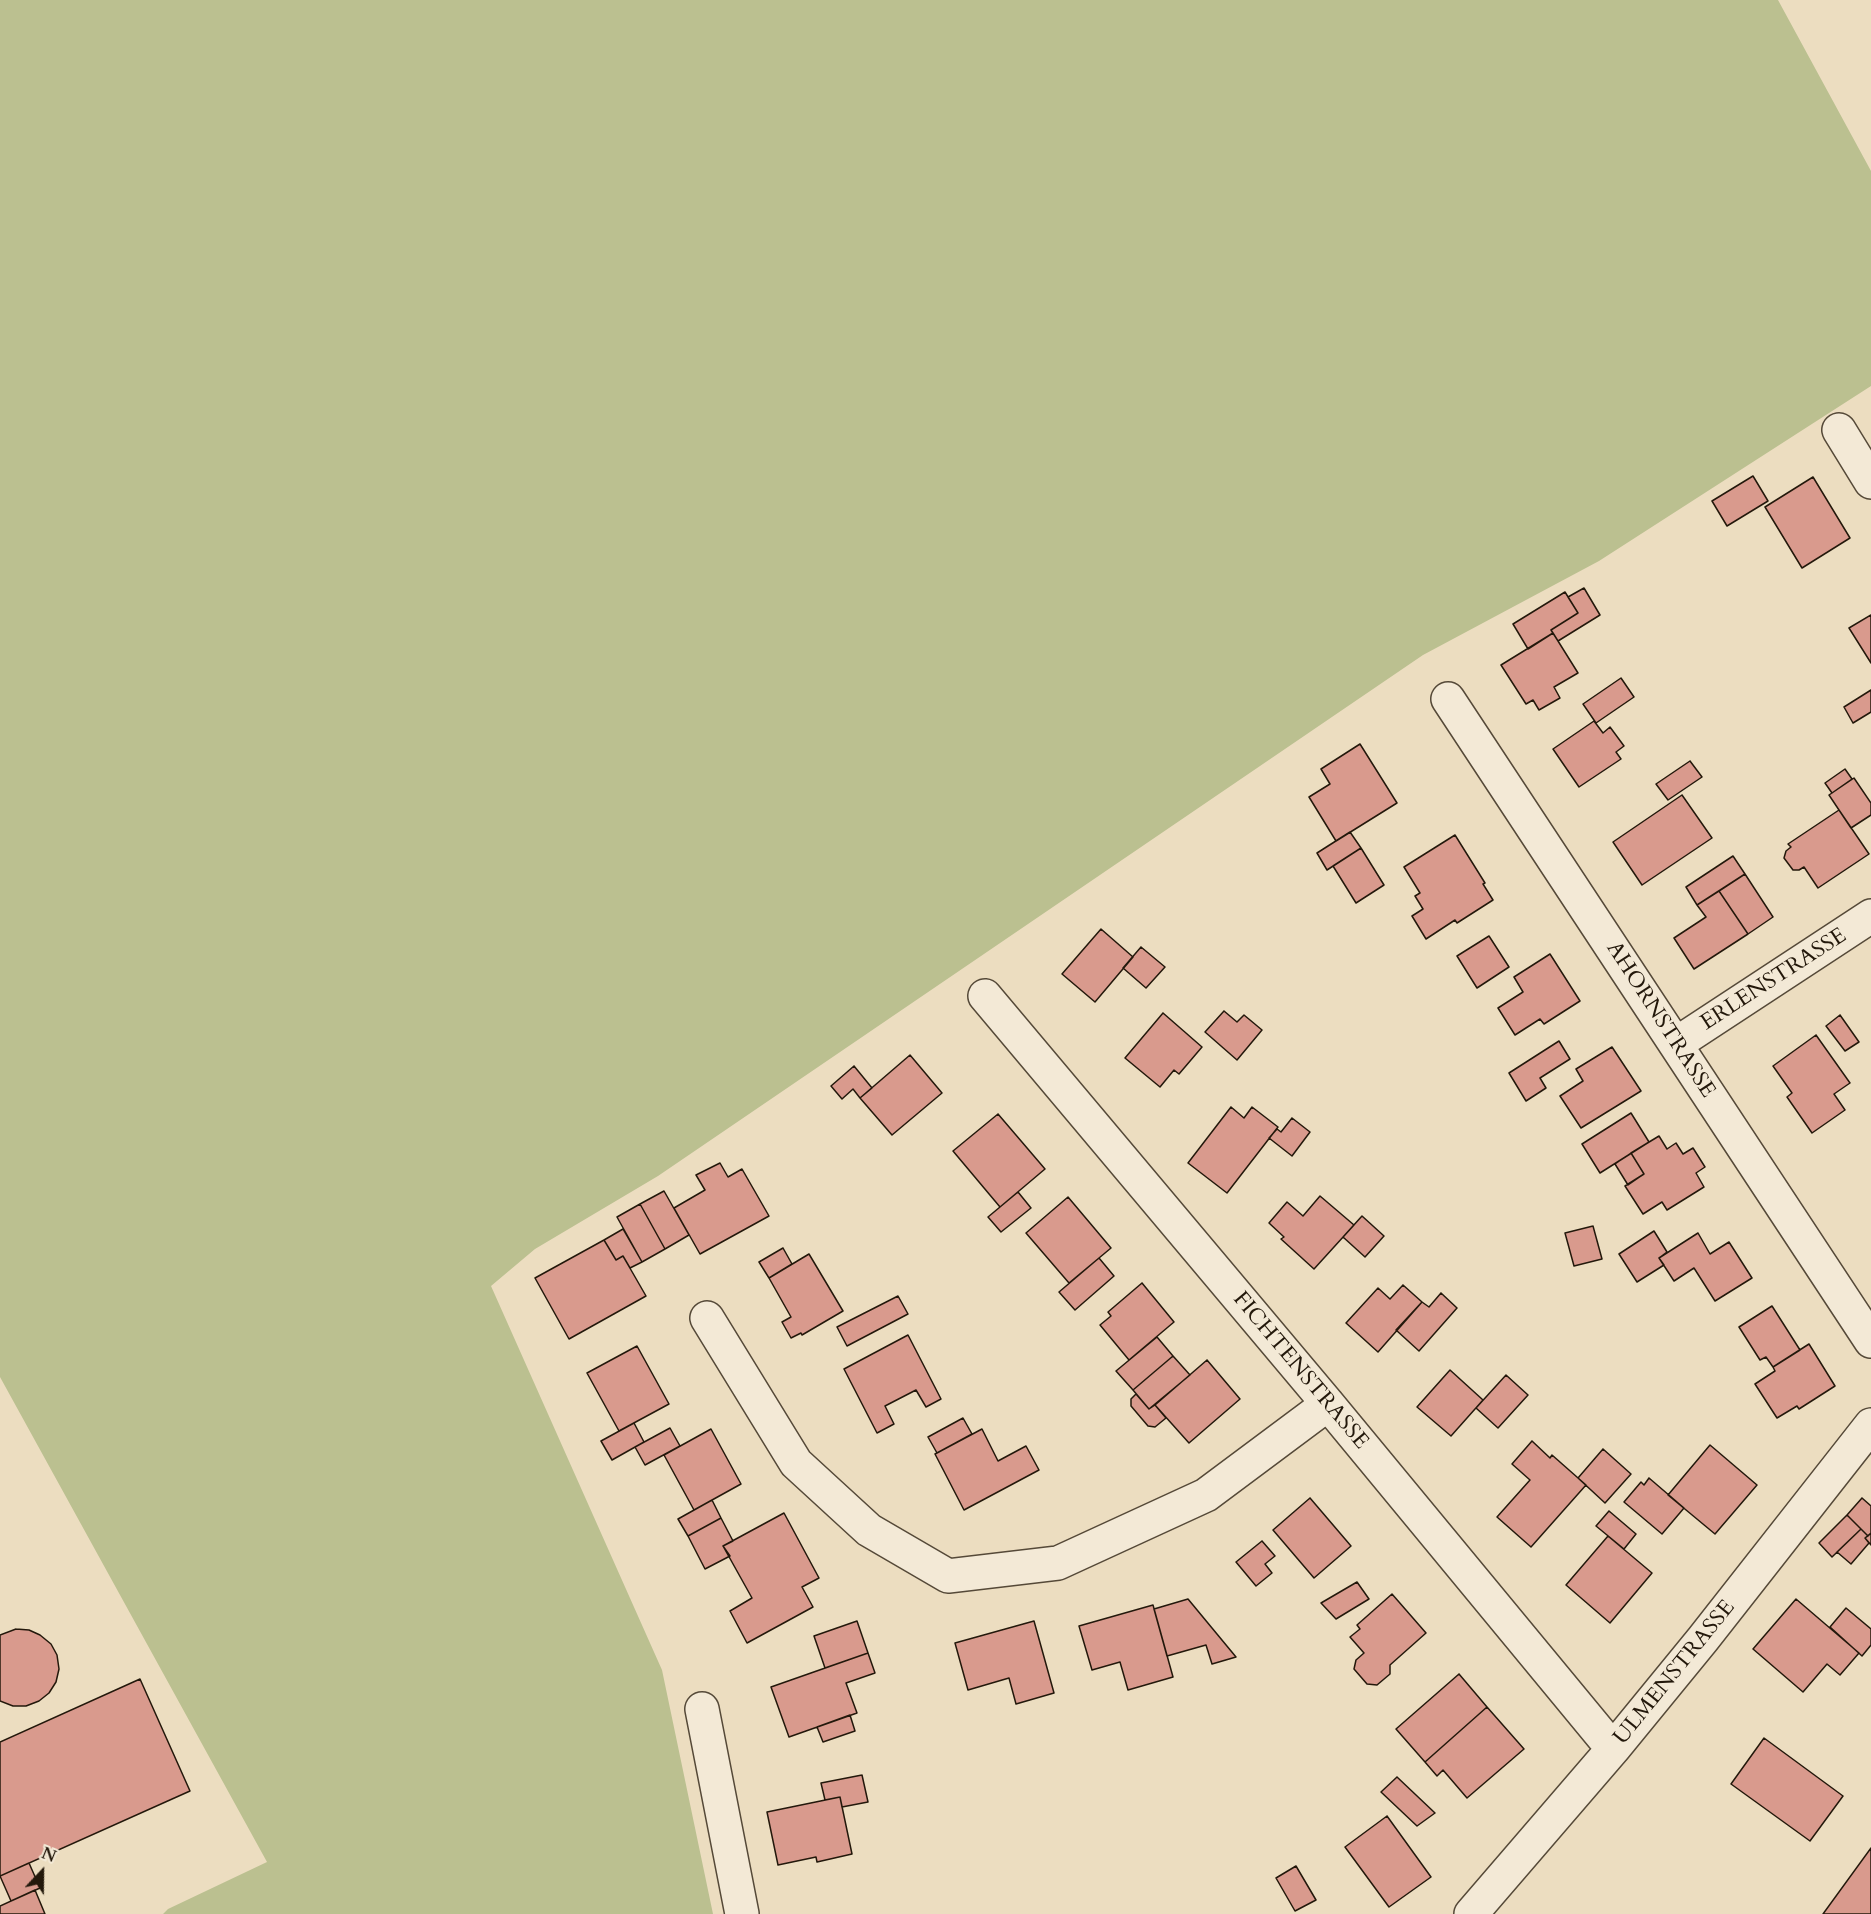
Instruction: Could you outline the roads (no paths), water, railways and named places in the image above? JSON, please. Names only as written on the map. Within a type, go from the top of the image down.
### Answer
[{"type":"street","points":[[1839,430],[1871,482]]},
{"type":"street","name":"AHORNSTRASSE","points":[[1448,699],[1871,1341]]},
{"type":"street","name":"ERLENSTRASSE","points":[[1676,1044],[1871,916]]},
{"type":"street","name":"FICHTENSTRASSE","points":[[985,996],[1328,1404],[1613,1749]]},
{"type":"street","points":[[708,1318],[796,1463],[869,1530],[948,1576],[1058,1563],[1206,1495],[1328,1404]]},
{"type":"street","name":"ULMENSTRASSE","points":[[1471,1914],[1613,1749],[1703,1639],[1871,1425]]},
{"type":"street","points":[[702,1709],[742,1914]]}]
